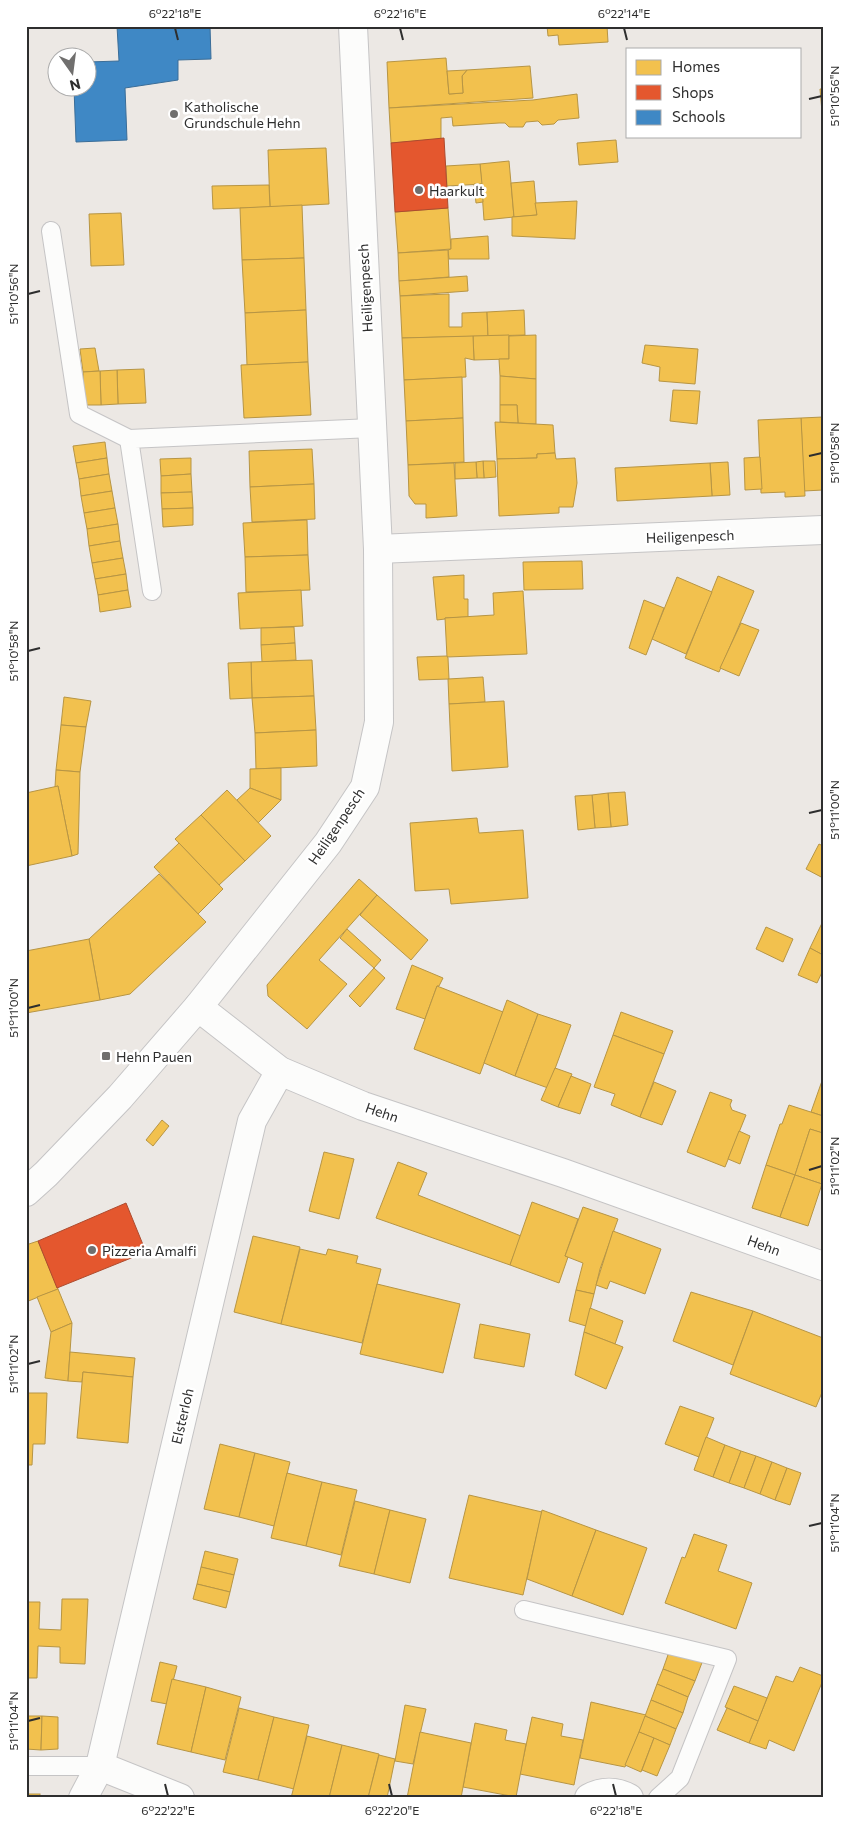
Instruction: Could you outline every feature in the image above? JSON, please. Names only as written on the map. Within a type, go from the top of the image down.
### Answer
[{"type":"street","name":"Heiligenpesch","points":[[198,1007],[328,843],[364,786],[379,722],[378,549],[353,26]]},
{"type":"street","name":"Heiligenpesch","points":[[378,549],[823,530]]},
{"type":"street","name":"Hehn","points":[[198,1007],[280,1071],[363,1106],[554,1170],[823,1266]]},
{"type":"street","points":[[26,1192],[46,1174],[120,1097],[198,1007]]},
{"type":"street","name":"Elsterloh","points":[[84,1798],[100,1766],[252,1121],[280,1071]]},
{"type":"street","points":[[100,1766],[180,1798]]},
{"type":"street","points":[[589,1798],[605,1792],[620,1793],[628,1798]]},
{"type":"lane","points":[[51,231],[79,414],[129,439],[372,428]]},
{"type":"lane","points":[[129,439],[152,592]]},
{"type":"lane","points":[[524,1610],[727,1659],[680,1778],[658,1798]]},
{"type":"lane","points":[[26,1766],[100,1766]]},
{"type":"building: Homes","points":[[547,26],[607,26],[608,42],[559,45],[558,35],[548,36]]},
{"type":"building: Homes","points":[[446,58],[449,94],[463,93],[462,76],[467,70],[530,66],[533,98],[389,108],[387,62]]},
{"type":"building: Homes","points":[[467,70],[462,76],[463,93],[449,94],[447,71]]},
{"type":"building: Homes","points":[[820,89],[823,89],[822,112]]},
{"type":"building: Homes","points":[[577,94],[579,118],[558,120],[554,124],[542,125],[538,121],[526,122],[523,127],[509,127],[505,123],[453,126],[452,117],[441,118],[441,139],[391,143],[389,108],[533,100]]},
{"type":"building: Homes","points":[[616,140],[618,162],[579,165],[577,143]]},
{"type":"building: Homes","points":[[326,148],[329,204],[270,207],[268,150]]},
{"type":"building: Homes","points":[[509,161],[514,217],[484,220],[480,164]]},
{"type":"building: Homes","points":[[480,164],[482,184],[447,186],[446,166]]},
{"type":"building: Homes","points":[[534,181],[537,215],[514,217],[511,183]]},
{"type":"building: Homes","points":[[474,184],[482,184],[483,202],[476,203]]},
{"type":"building: Homes","points":[[269,185],[270,207],[213,209],[212,186]]},
{"type":"building: Homes","points":[[577,201],[575,239],[512,236],[512,217],[537,215],[535,203]]},
{"type":"building: Homes","points":[[302,205],[304,258],[242,260],[240,208]]},
{"type":"building: Homes","points":[[448,208],[451,249],[398,253],[395,212]]},
{"type":"building: Homes","points":[[121,213],[124,265],[91,266],[89,214]]},
{"type":"building: Homes","points":[[488,236],[489,259],[449,259],[448,250],[451,249],[451,239]]},
{"type":"building: Homes","points":[[448,250],[449,277],[399,281],[398,253]]},
{"type":"building: Homes","points":[[304,258],[306,310],[245,313],[242,260]]},
{"type":"building: Homes","points":[[467,276],[468,291],[400,296],[399,281]]},
{"type":"building: Homes","points":[[449,294],[449,327],[462,327],[462,313],[487,312],[488,336],[402,338],[400,296]]},
{"type":"building: Homes","points":[[306,310],[308,362],[247,365],[245,313]]},
{"type":"building: Homes","points":[[524,310],[525,335],[488,336],[487,312]]},
{"type":"building: Homes","points":[[509,335],[509,359],[474,360],[473,336]]},
{"type":"building: Homes","points":[[536,335],[536,379],[500,376],[499,359],[509,359],[509,336]]},
{"type":"building: Homes","points":[[473,336],[474,360],[465,358],[466,377],[404,380],[402,338]]},
{"type":"building: Homes","points":[[645,345],[698,349],[695,384],[659,381],[660,367],[642,363]]},
{"type":"building: Homes","points":[[95,348],[99,371],[83,372],[80,349]]},
{"type":"building: Homes","points":[[308,362],[311,415],[244,418],[241,365]]},
{"type":"building: Homes","points":[[144,369],[146,403],[118,404],[117,370]]},
{"type":"building: Homes","points":[[117,370],[118,404],[101,405],[100,371]]},
{"type":"building: Homes","points":[[100,371],[101,405],[84,405],[83,372]]},
{"type":"building: Homes","points":[[500,376],[536,379],[536,424],[518,423],[517,405],[500,405]]},
{"type":"building: Homes","points":[[462,377],[463,418],[406,421],[404,380]]},
{"type":"building: Homes","points":[[673,390],[700,391],[697,424],[670,421]]},
{"type":"building: Homes","points":[[500,405],[517,405],[518,423],[500,422]]},
{"type":"building: Homes","points":[[823,417],[823,490],[804,491],[801,418]]},
{"type":"building: Homes","points":[[463,418],[464,462],[408,465],[406,421]]},
{"type":"building: Homes","points":[[801,418],[805,496],[785,497],[785,492],[761,493],[758,420]]},
{"type":"building: Homes","points":[[495,422],[553,425],[555,453],[537,454],[537,458],[497,459]]},
{"type":"building: Homes","points":[[105,442],[107,458],[76,463],[73,446]]},
{"type":"building: Homes","points":[[312,449],[314,484],[250,487],[249,451]]},
{"type":"building: Homes","points":[[555,453],[556,459],[575,458],[577,483],[573,507],[559,507],[559,513],[499,516],[497,459],[537,458],[537,454]]},
{"type":"building: Homes","points":[[760,457],[762,489],[745,490],[744,458]]},
{"type":"building: Homes","points":[[107,458],[109,474],[79,479],[76,463]]},
{"type":"building: Homes","points":[[191,458],[191,474],[161,476],[160,459]]},
{"type":"building: Homes","points":[[483,461],[495,461],[496,477],[484,478]]},
{"type":"building: Homes","points":[[483,461],[484,478],[477,478],[476,462]]},
{"type":"building: Homes","points":[[476,462],[477,478],[455,479],[455,463]]},
{"type":"building: Homes","points":[[728,462],[730,495],[712,496],[710,463]]},
{"type":"building: Homes","points":[[454,463],[457,516],[426,518],[426,504],[415,504],[409,496],[408,465]]},
{"type":"building: Homes","points":[[710,463],[712,496],[617,501],[615,468]]},
{"type":"building: Homes","points":[[109,474],[112,491],[81,496],[79,479]]},
{"type":"building: Homes","points":[[191,474],[192,492],[161,493],[161,476]]},
{"type":"building: Homes","points":[[314,484],[315,519],[252,522],[250,487]]},
{"type":"building: Homes","points":[[112,491],[115,508],[84,513],[81,496]]},
{"type":"building: Homes","points":[[192,492],[193,508],[162,509],[161,493]]},
{"type":"building: Homes","points":[[115,508],[118,524],[87,529],[84,513]]},
{"type":"building: Homes","points":[[193,508],[193,525],[163,527],[162,509]]},
{"type":"building: Homes","points":[[307,520],[308,555],[245,557],[243,523]]},
{"type":"building: Homes","points":[[118,524],[120,541],[89,546],[87,529]]},
{"type":"building: Homes","points":[[120,541],[123,558],[92,563],[89,546]]},
{"type":"building: Homes","points":[[308,555],[310,590],[246,592],[245,557]]},
{"type":"building: Homes","points":[[123,558],[126,574],[95,579],[92,563]]},
{"type":"building: Homes","points":[[582,561],[583,589],[524,590],[523,562]]},
{"type":"building: Homes","points":[[126,574],[128,590],[98,595],[95,579]]},
{"type":"building: Homes","points":[[464,575],[464,599],[468,599],[468,617],[437,620],[433,577]]},
{"type":"building: Homes","points":[[718,576],[754,591],[719,672],[685,658]]},
{"type":"building: Homes","points":[[677,577],[712,592],[686,654],[652,639]]},
{"type":"building: Homes","points":[[128,590],[131,607],[100,612],[98,595]]},
{"type":"building: Homes","points":[[301,590],[303,626],[240,629],[238,593]]},
{"type":"building: Homes","points":[[523,591],[527,654],[447,657],[445,618],[494,615],[493,593]]},
{"type":"building: Homes","points":[[644,600],[664,608],[646,655],[629,648]]},
{"type":"building: Homes","points":[[741,623],[759,630],[739,676],[720,668]]},
{"type":"building: Homes","points":[[294,627],[295,643],[261,645],[261,628]]},
{"type":"building: Homes","points":[[295,643],[296,660],[262,662],[261,645]]},
{"type":"building: Homes","points":[[447,656],[449,679],[419,680],[417,657]]},
{"type":"building: Homes","points":[[312,660],[314,696],[252,698],[251,662]]},
{"type":"building: Homes","points":[[251,662],[252,698],[230,699],[228,663]]},
{"type":"building: Homes","points":[[483,677],[485,702],[449,704],[448,679]]},
{"type":"building: Homes","points":[[314,696],[316,730],[255,733],[252,698]]},
{"type":"building: Homes","points":[[64,697],[91,701],[86,727],[61,725]]},
{"type":"building: Homes","points":[[504,701],[508,767],[452,771],[449,704]]},
{"type":"building: Homes","points":[[61,725],[86,727],[80,772],[56,770]]},
{"type":"building: Homes","points":[[316,730],[317,766],[256,769],[255,733]]},
{"type":"building: Homes","points":[[281,768],[281,800],[250,788],[250,769]]},
{"type":"building: Homes","points":[[56,770],[80,772],[78,854],[72,856],[58,786],[55,787]]},
{"type":"building: Homes","points":[[58,786],[72,856],[26,866],[26,793]]},
{"type":"building: Homes","points":[[250,788],[281,800],[258,823],[237,800]]},
{"type":"building: Homes","points":[[227,790],[271,836],[245,861],[201,815]]},
{"type":"building: Homes","points":[[625,792],[628,825],[611,827],[608,793]]},
{"type":"building: Homes","points":[[608,793],[611,827],[595,828],[592,795]]},
{"type":"building: Homes","points":[[592,795],[595,828],[578,830],[575,796]]},
{"type":"building: Homes","points":[[201,815],[245,861],[219,885],[175,839]]},
{"type":"building: Homes","points":[[477,818],[479,833],[523,830],[528,898],[451,904],[449,889],[415,891],[410,823]]},
{"type":"building: Homes","points":[[179,843],[223,889],[198,914],[154,867]]},
{"type":"building: Homes","points":[[819,844],[823,846],[823,878],[806,869]]},
{"type":"building: Homes","points":[[159,874],[206,922],[130,994],[100,1000],[89,939]]},
{"type":"building: Homes","points":[[359,879],[377,895],[319,960],[347,984],[307,1029],[268,996],[267,985]]},
{"type":"building: Homes","points":[[377,895],[428,940],[411,960],[360,915]]},
{"type":"building: Homes","points":[[823,921],[823,955],[810,948]]},
{"type":"building: Homes","points":[[766,927],[793,939],[783,962],[756,949]]},
{"type":"building: Homes","points":[[347,929],[381,960],[374,968],[340,938]]},
{"type":"building: Homes","points":[[89,939],[100,1000],[26,1013],[26,951]]},
{"type":"building: Homes","points":[[810,948],[823,955],[823,970],[817,983],[798,975]]},
{"type":"building: Homes","points":[[412,965],[443,978],[439,986],[437,986],[425,1019],[396,1009]]},
{"type":"building: Homes","points":[[374,968],[385,978],[360,1007],[349,996]]},
{"type":"building: Homes","points":[[437,986],[503,1012],[480,1074],[414,1049]]},
{"type":"building: Homes","points":[[507,1000],[538,1014],[515,1076],[484,1063]]},
{"type":"building: Homes","points":[[621,1012],[673,1031],[664,1054],[613,1035]]},
{"type":"building: Homes","points":[[538,1014],[571,1025],[548,1088],[515,1076]]},
{"type":"building: Homes","points":[[613,1035],[664,1054],[640,1117],[611,1105],[615,1094],[594,1087]]},
{"type":"building: Homes","points":[[555,1068],[572,1074],[558,1107],[541,1100]]},
{"type":"building: Homes","points":[[571,1076],[591,1084],[580,1114],[558,1107]]},
{"type":"building: Homes","points":[[823,1078],[823,1116],[811,1112]]},
{"type":"building: Homes","points":[[654,1082],[676,1091],[662,1125],[640,1117]]},
{"type":"building: Homes","points":[[710,1092],[732,1100],[730,1105],[732,1110],[746,1115],[725,1167],[687,1152]]},
{"type":"building: Homes","points":[[789,1105],[823,1116],[822,1133],[810,1129],[795,1175],[766,1165],[780,1124],[782,1124]]},
{"type":"building: Homes","points":[[162,1120],[169,1126],[153,1146],[146,1140]]},
{"type":"building: Homes","points":[[810,1129],[823,1133],[822,1184],[795,1175]]},
{"type":"building: Homes","points":[[739,1131],[750,1136],[740,1164],[728,1159]]},
{"type":"building: Homes","points":[[324,1152],[354,1159],[339,1219],[309,1211]]},
{"type":"building: Homes","points":[[398,1162],[427,1173],[418,1195],[521,1236],[510,1265],[376,1218]]},
{"type":"building: Homes","points":[[766,1165],[795,1175],[780,1217],[752,1208]]},
{"type":"building: Homes","points":[[795,1175],[822,1184],[808,1226],[780,1217]]},
{"type":"building: Homes","points":[[532,1202],[578,1219],[565,1256],[568,1257],[559,1283],[510,1265]]},
{"type":"building: Homes","points":[[583,1207],[618,1219],[600,1269],[594,1294],[576,1290],[583,1263],[565,1256]]},
{"type":"building: Homes","points":[[613,1231],[661,1249],[645,1294],[610,1281],[607,1289],[596,1285]]},
{"type":"building: Homes","points":[[253,1236],[300,1247],[281,1324],[234,1312]]},
{"type":"building: Homes","points":[[38,1241],[58,1289],[26,1302],[26,1245]]},
{"type":"building: Homes","points":[[300,1249],[326,1255],[328,1249],[358,1256],[356,1263],[381,1269],[362,1343],[281,1324]]},
{"type":"building: Homes","points":[[377,1284],[460,1304],[443,1373],[360,1354]]},
{"type":"building: Homes","points":[[58,1289],[72,1323],[51,1332],[37,1297]]},
{"type":"building: Homes","points":[[576,1290],[594,1294],[586,1326],[569,1321]]},
{"type":"building: Homes","points":[[691,1292],[753,1311],[733,1365],[673,1341]]},
{"type":"building: Homes","points":[[590,1308],[623,1321],[615,1344],[584,1332]]},
{"type":"building: Homes","points":[[753,1311],[823,1338],[823,1390],[816,1407],[730,1374]]},
{"type":"building: Homes","points":[[72,1323],[68,1381],[45,1378],[51,1332]]},
{"type":"building: Homes","points":[[480,1324],[530,1334],[524,1367],[474,1358]]},
{"type":"building: Homes","points":[[584,1332],[623,1347],[606,1389],[575,1375]]},
{"type":"building: Homes","points":[[70,1352],[135,1358],[133,1377],[83,1372],[82,1382],[68,1381]]},
{"type":"building: Homes","points":[[83,1372],[133,1377],[128,1443],[77,1438]]},
{"type":"building: Homes","points":[[26,1393],[47,1393],[45,1444],[33,1444],[32,1465],[26,1465]]},
{"type":"building: Homes","points":[[680,1406],[714,1418],[699,1457],[665,1444]]},
{"type":"building: Homes","points":[[706,1437],[725,1445],[713,1477],[694,1470]]},
{"type":"building: Homes","points":[[220,1444],[255,1453],[239,1517],[204,1509]]},
{"type":"building: Homes","points":[[725,1445],[741,1451],[729,1483],[713,1477]]},
{"type":"building: Homes","points":[[741,1451],[756,1456],[744,1488],[729,1483]]},
{"type":"building: Homes","points":[[255,1453],[290,1462],[274,1526],[239,1517]]},
{"type":"building: Homes","points":[[756,1456],[772,1462],[760,1494],[744,1488]]},
{"type":"building: Homes","points":[[772,1462],[787,1468],[775,1500],[760,1494]]},
{"type":"building: Homes","points":[[787,1468],[801,1473],[790,1505],[775,1500]]},
{"type":"building: Homes","points":[[287,1473],[322,1482],[306,1546],[271,1538]]},
{"type":"building: Homes","points":[[322,1482],[357,1490],[341,1555],[306,1546]]},
{"type":"building: Homes","points":[[469,1495],[542,1512],[523,1595],[449,1578]]},
{"type":"building: Homes","points":[[355,1501],[390,1510],[374,1574],[339,1566]]},
{"type":"building: Homes","points":[[390,1510],[426,1519],[410,1583],[374,1574]]},
{"type":"building: Homes","points":[[542,1510],[596,1530],[572,1596],[527,1579]]},
{"type":"building: Homes","points":[[596,1530],[647,1548],[623,1615],[572,1596]]},
{"type":"building: Homes","points":[[694,1534],[727,1545],[718,1571],[752,1583],[736,1629],[665,1603],[682,1557],[685,1558]]},
{"type":"building: Homes","points":[[205,1551],[238,1559],[234,1575],[201,1567]]},
{"type":"building: Homes","points":[[201,1567],[234,1575],[230,1592],[197,1584]]},
{"type":"building: Homes","points":[[197,1584],[230,1592],[226,1608],[193,1599]]},
{"type":"building: Homes","points":[[62,1599],[88,1599],[85,1664],[60,1663],[60,1647],[38,1646],[37,1678],[26,1678],[26,1602],[40,1602],[39,1629],[61,1630]]},
{"type":"building: Homes","points":[[669,1652],[703,1660],[695,1681],[663,1669]]},
{"type":"building: Homes","points":[[160,1662],[177,1666],[167,1704],[151,1701]]},
{"type":"building: Homes","points":[[800,1667],[823,1676],[823,1680],[794,1751],[769,1740],[766,1749],[749,1743],[776,1676],[793,1682]]},
{"type":"building: Homes","points":[[663,1669],[695,1681],[688,1697],[657,1684]]},
{"type":"building: Homes","points":[[172,1679],[206,1687],[191,1752],[157,1744]]},
{"type":"building: Homes","points":[[657,1684],[688,1697],[683,1713],[651,1700]]},
{"type":"building: Homes","points":[[734,1686],[767,1698],[758,1721],[725,1707]]},
{"type":"building: Homes","points":[[206,1687],[241,1697],[225,1760],[191,1752]]},
{"type":"building: Homes","points":[[651,1700],[683,1713],[676,1729],[645,1716]]},
{"type":"building: Homes","points":[[591,1702],[646,1715],[625,1767],[580,1758]]},
{"type":"building: Homes","points":[[405,1705],[426,1709],[413,1764],[395,1761]]},
{"type":"building: Homes","points":[[239,1708],[274,1717],[258,1780],[223,1772]]},
{"type":"building: Homes","points":[[727,1708],[758,1721],[749,1743],[717,1730]]},
{"type":"building: Homes","points":[[26,1716],[42,1716],[41,1750],[26,1749]]},
{"type":"building: Homes","points":[[42,1716],[58,1717],[58,1749],[41,1750]]},
{"type":"building: Homes","points":[[645,1716],[676,1729],[670,1745],[639,1732]]},
{"type":"building: Homes","points":[[274,1717],[309,1725],[294,1789],[258,1780]]},
{"type":"building: Homes","points":[[532,1717],[563,1724],[561,1736],[583,1740],[574,1785],[520,1774]]},
{"type":"building: Homes","points":[[475,1723],[507,1730],[505,1740],[526,1744],[516,1797],[463,1787]]},
{"type":"building: Homes","points":[[420,1732],[471,1743],[461,1798],[407,1798]]},
{"type":"building: Homes","points":[[639,1732],[654,1738],[641,1772],[625,1765]]},
{"type":"building: Homes","points":[[307,1736],[342,1745],[329,1798],[291,1798]]},
{"type":"building: Homes","points":[[654,1738],[670,1745],[657,1776],[642,1770]]},
{"type":"building: Homes","points":[[342,1745],[379,1754],[368,1798],[329,1798]]},
{"type":"building: Homes","points":[[379,1755],[395,1759],[387,1798],[368,1798]]},
{"type":"building: Homes","points":[[26,1794],[40,1794],[40,1798],[26,1798]]},
{"type":"building: Shops","points":[[444,138],[448,208],[395,212],[391,143]]},
{"type":"building: Shops","points":[[126,1203],[146,1252],[57,1288],[38,1241]]},
{"type":"building: Schools","points":[[117,26],[210,26],[211,59],[178,60],[178,80],[125,88],[127,140],[76,142],[74,98],[98,98],[98,62],[119,61]]},
{"type":"place","name":"Katholische Grundschule Hehn","points":[[174,114]]},
{"type":"place","name":"Haarkult","points":[[419,190]]},
{"type":"place","name":"Hehn Pauen","points":[[106,1056]]},
{"type":"place","name":"Pizzeria Amalfi","points":[[92,1250]]}]
